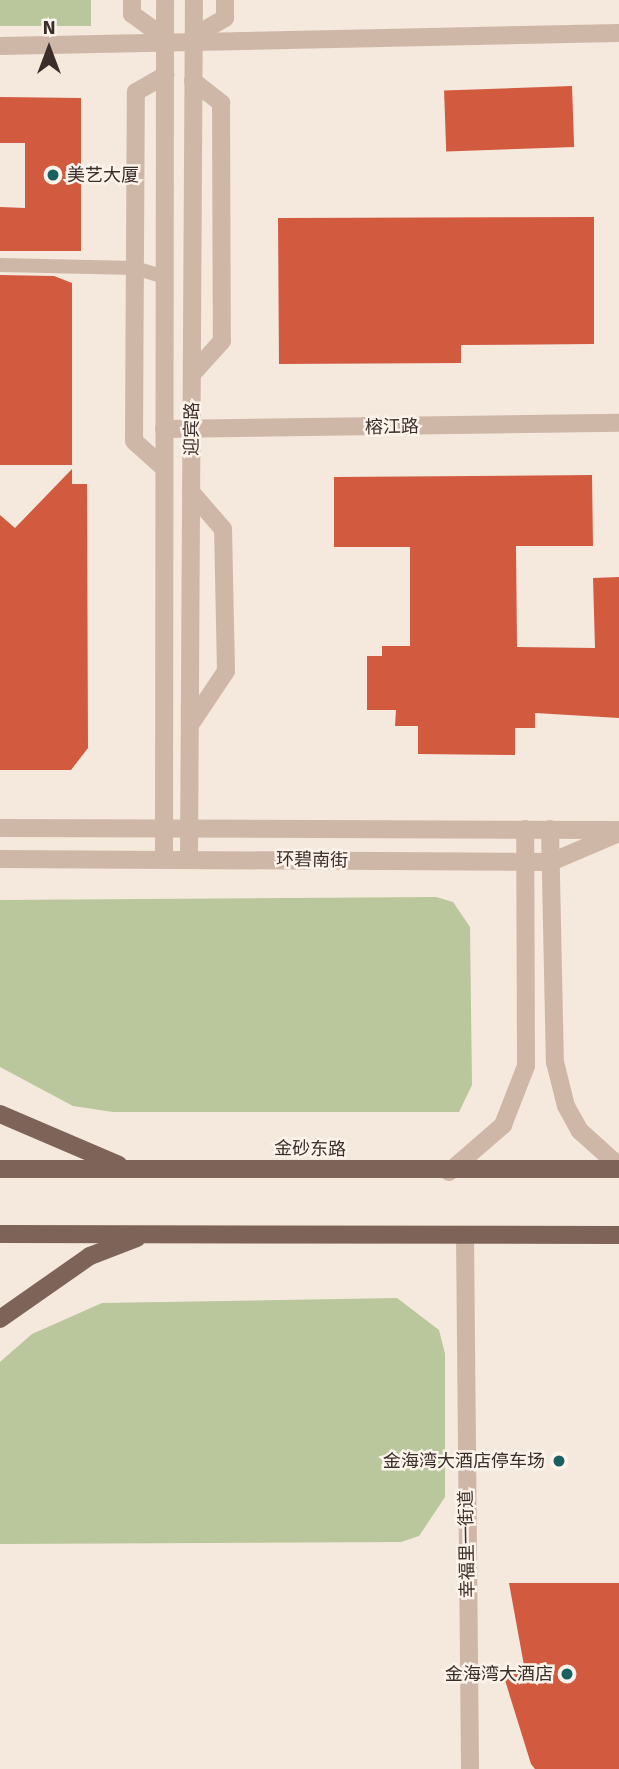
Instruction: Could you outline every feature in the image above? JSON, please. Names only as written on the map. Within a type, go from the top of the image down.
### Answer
[{"type":"main road","points":[[0,1114],[129,1169]]},
{"type":"main road","name":"金砂东路","points":[[0,1169],[449,1172],[619,1168]]},
{"type":"main road","points":[[0,1234],[619,1235]]},
{"type":"main road","points":[[0,1319],[90,1256],[147,1234]]},
{"type":"street","points":[[132,0],[132,14],[164,42]]},
{"type":"street","name":"迎宾路","points":[[164,0],[164,858]]},
{"type":"street","name":"迎宾路","points":[[189,858],[194,0]]},
{"type":"street","points":[[194,40],[225,18],[225,0]]},
{"type":"street","points":[[0,46],[619,33]]},
{"type":"street","points":[[164,75],[136,92],[134,441],[164,468]]},
{"type":"street","points":[[193,81],[221,103],[222,341],[193,373]]},
{"type":"street","name":"榕江路","points":[[164,429],[619,423]]},
{"type":"street","points":[[190,725],[226,671],[223,529],[191,492]]},
{"type":"street","name":"环碧南街","points":[[0,828],[550,829],[619,832]]},
{"type":"street","points":[[449,1172],[503,1125],[526,1066],[525,829]]},
{"type":"street","points":[[550,829],[555,1062],[566,1106],[580,1131],[619,1168]]},
{"type":"street","name":"环碧南街","points":[[0,859],[551,862],[619,832]]},
{"type":"street","name":"幸福里一街道","points":[[465,1235],[470,1769]]},
{"type":"lane","points":[[0,265],[135,268],[164,277]]},
{"type":"green space","points":[[0,0],[91,0],[91,26],[0,26]]},
{"type":"green space","points":[[436,897],[453,902],[470,927],[472,1085],[459,1112],[113,1112],[73,1106],[0,1067],[0,900]]},
{"type":"green space","points":[[397,1298],[439,1330],[445,1354],[445,1497],[419,1536],[401,1542],[0,1544],[0,1362],[32,1334],[102,1303]]},
{"type":"building","points":[[572,86],[574,147],[446,151],[444,90]]},
{"type":"building","name":"美艺大厦","points":[[0,97],[81,98],[81,251],[0,251],[0,207],[25,208],[25,143],[0,143]]},
{"type":"building","points":[[594,217],[594,344],[461,345],[461,363],[279,364],[278,218]]},
{"type":"building","points":[[0,275],[54,276],[72,283],[72,465],[0,465]]},
{"type":"building","points":[[72,469],[72,484],[87,484],[88,748],[71,770],[0,770],[0,515],[15,528]]},
{"type":"building","points":[[592,475],[593,546],[516,546],[517,647],[595,648],[593,578],[619,577],[619,718],[535,713],[535,728],[515,728],[515,755],[418,754],[418,726],[395,726],[396,710],[367,710],[367,656],[382,656],[382,646],[410,646],[410,547],[334,547],[334,477]]},
{"type":"building","name":"金海湾大酒店","points":[[509,1583],[619,1583],[619,1769],[535,1769],[531,1764],[504,1677],[525,1671]]},
{"type":"place","name":"美艺大厦","points":[[53,175]]},
{"type":"place","name":"金海湾大酒店停车场","points":[[559,1461]]},
{"type":"place","name":"金海湾大酒店","points":[[567,1674]]}]
